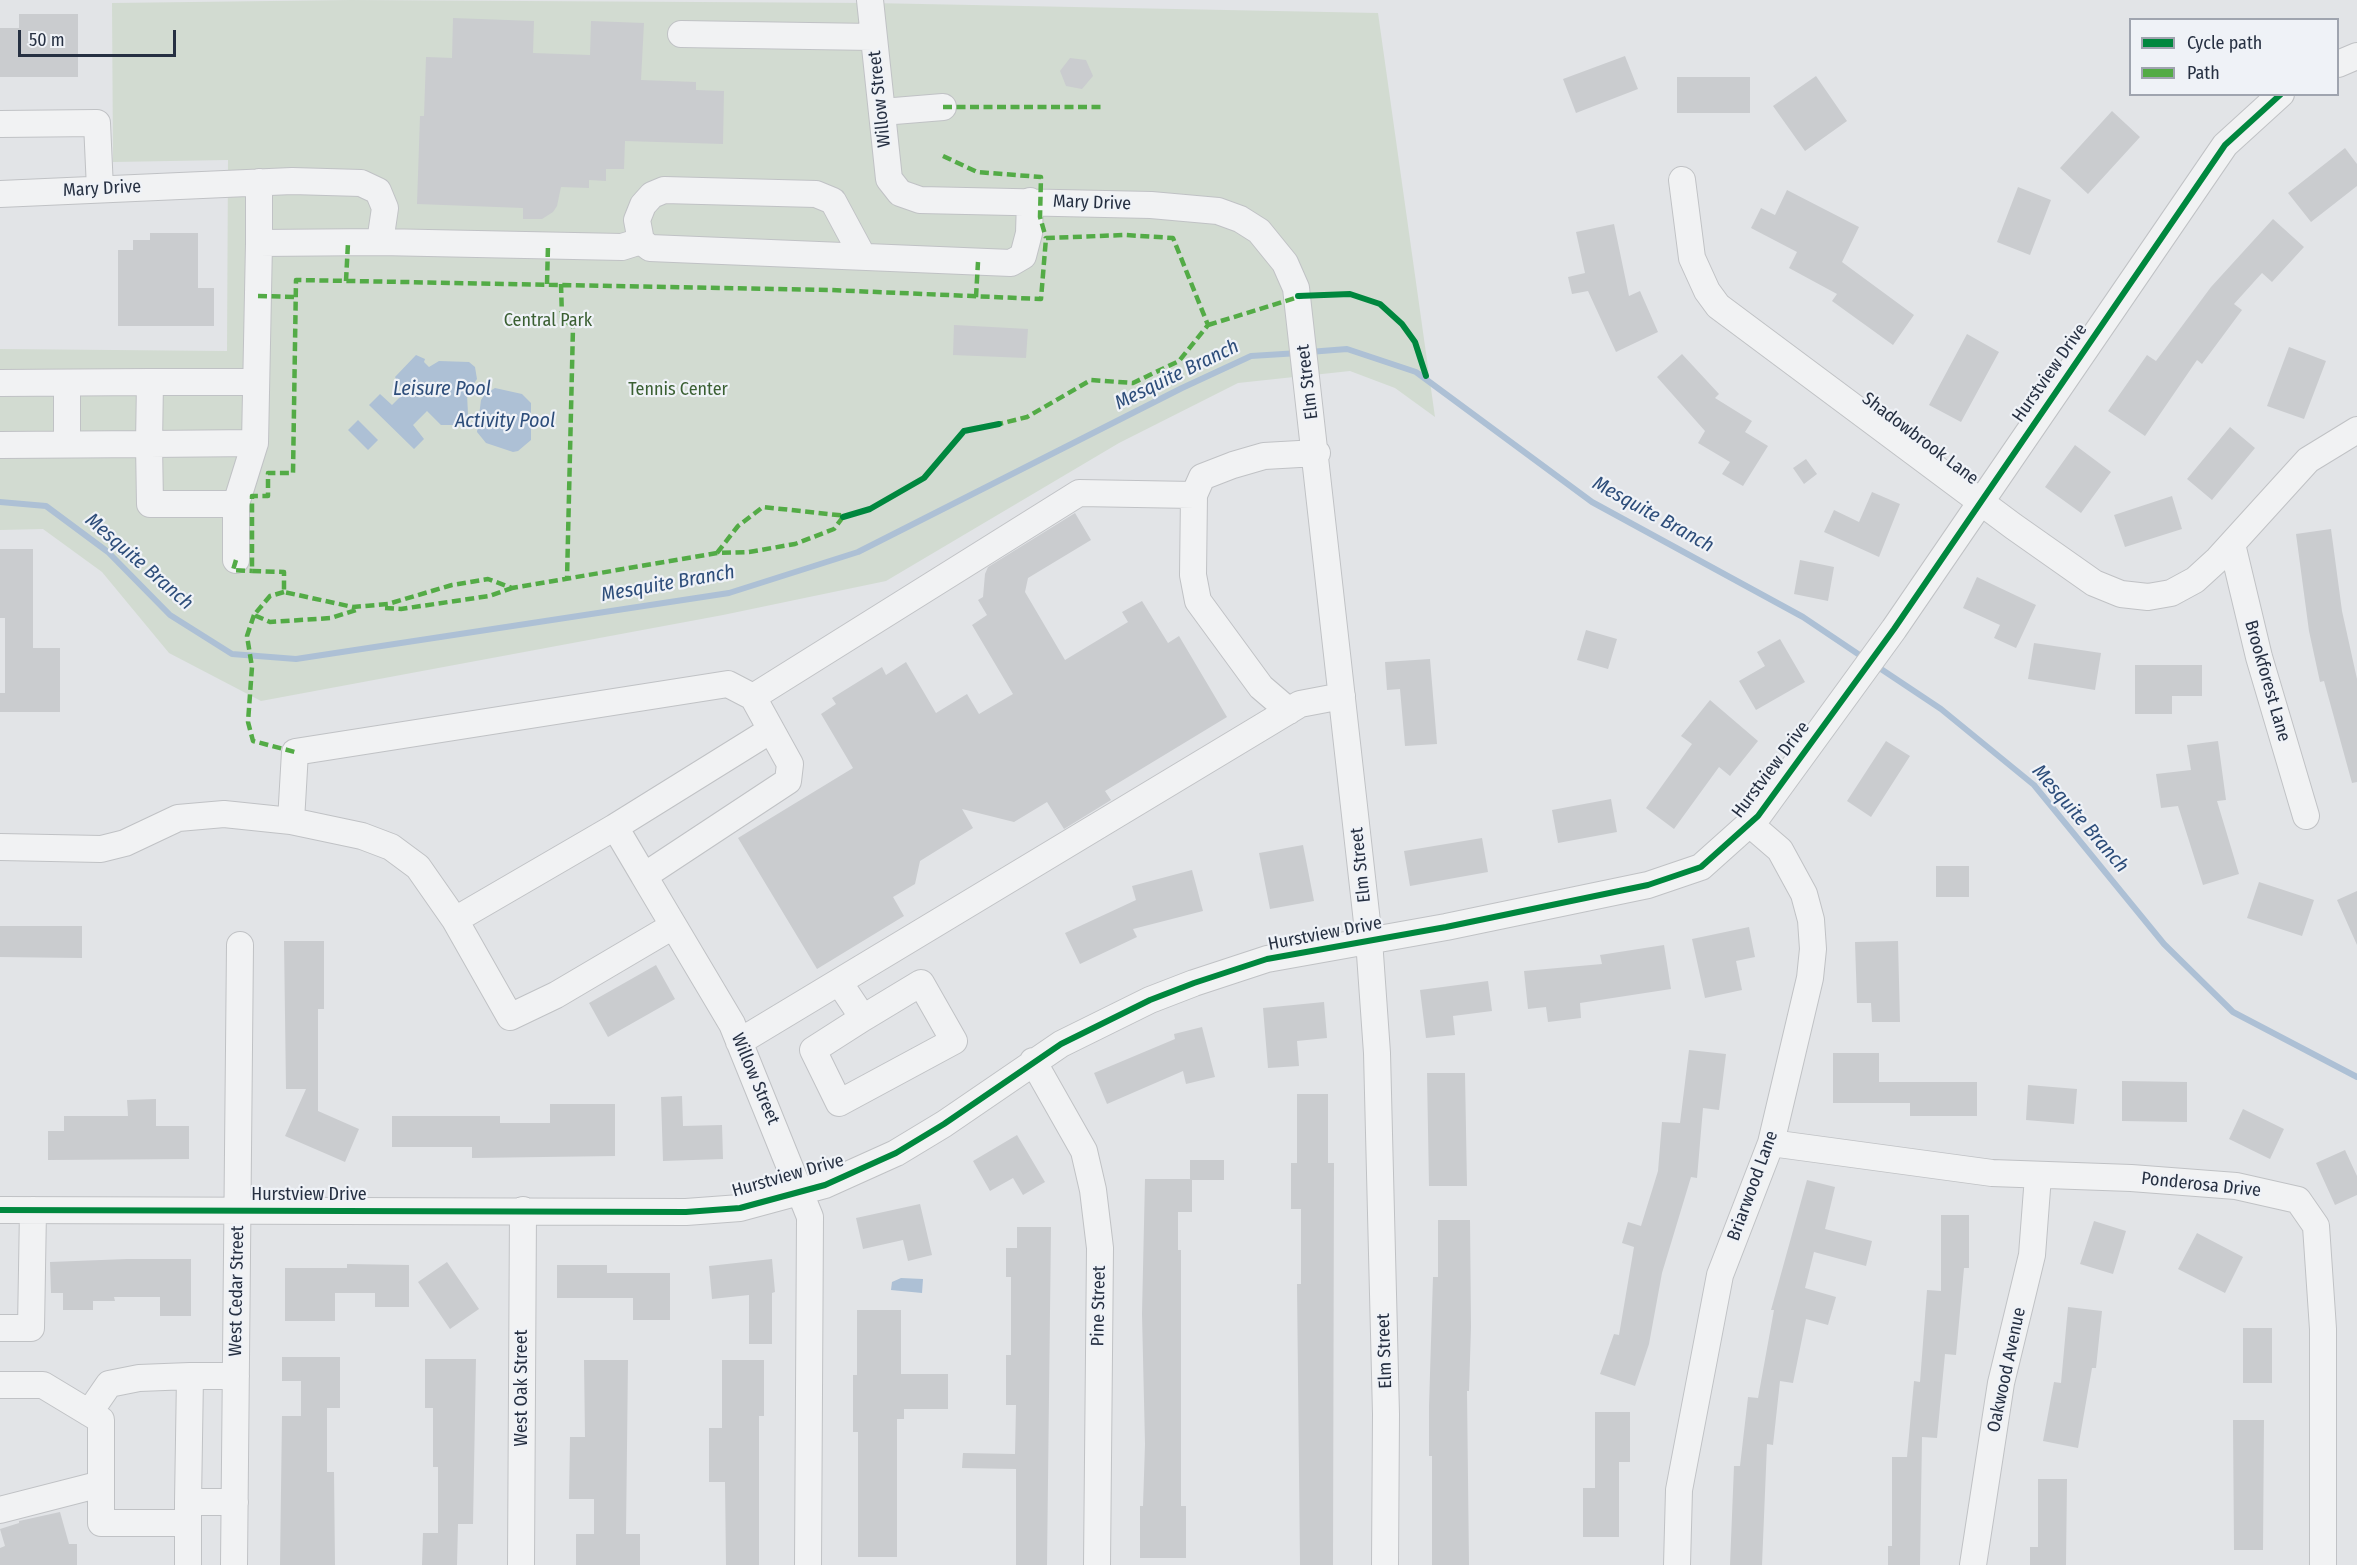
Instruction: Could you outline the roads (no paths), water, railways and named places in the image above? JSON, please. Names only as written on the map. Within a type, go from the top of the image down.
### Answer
[{"type":"street","name":"Willow Street","points":[[870,0],[889,179],[900,193]]},
{"type":"street","points":[[681,34],[873,37]]},
{"type":"street","points":[[2339,63],[2357,56]]},
{"type":"street","name":"Hurstview Drive","points":[[0,1210],[686,1212],[740,1208],[800,1192],[853,1174],[896,1153],[944,1124],[1033,1061],[1150,1000],[1194,983],[1267,959],[1648,885],[1701,867],[1751,825],[1894,629],[1979,501],[2225,145],[2279,96]]},
{"type":"street","points":[[882,112],[943,107]]},
{"type":"street","points":[[0,124],[97,123],[100,189]]},
{"type":"street","name":"Mary Drive","points":[[0,194],[338,180],[361,183],[378,190],[385,208],[380,242]]},
{"type":"street","name":"Shadowbrook Lane","points":[[1682,180],[1692,258],[1707,291],[1718,306],[1979,501],[2094,583],[2121,594],[2148,597],[2171,593],[2195,580],[2232,544],[2308,460],[2357,430]]},
{"type":"street","points":[[236,560],[236,504],[255,442],[259,182]]},
{"type":"street","points":[[862,255],[833,201],[816,194],[664,190],[652,195],[643,205],[637,220],[641,241],[650,248],[862,255],[1011,263],[1023,256],[1029,233],[1030,201]]},
{"type":"street","name":"Mary Drive","points":[[900,193],[920,200],[1181,206],[1218,211],[1240,219],[1259,231],[1273,247]]},
{"type":"street","points":[[259,243],[380,242],[622,247],[641,241]]},
{"type":"street","name":"Elm Street","points":[[1273,247],[1285,263],[1296,288],[1317,453],[1369,940],[1377,1053],[1386,1414],[1385,1565]]},
{"type":"street","points":[[150,382],[150,504],[236,504]]},
{"type":"street","points":[[0,384],[256,382]]},
{"type":"street","points":[[67,383],[67,444]]},
{"type":"street","points":[[0,445],[255,442]]},
{"type":"street","points":[[1289,711],[1261,687],[1198,601],[1193,575],[1194,495],[1202,477],[1233,465],[1264,456],[1317,453]]},
{"type":"street","points":[[753,698],[1079,493],[1194,495]]},
{"type":"street","name":"Brookforest Lane","points":[[2232,544],[2259,657],[2306,816]]},
{"type":"street","points":[[291,821],[295,752],[728,684],[753,698],[790,764],[788,781],[644,876]]},
{"type":"street","points":[[739,1042],[1300,704],[1342,696]]},
{"type":"street","points":[[455,920],[615,827],[771,730]]},
{"type":"street","points":[[0,847],[101,849],[125,843],[178,818],[224,814],[291,821],[362,836],[391,848],[418,867],[455,920],[510,1017],[556,995],[673,926]]},
{"type":"street","name":"Briarwood Lane","points":[[1677,1565],[1679,1490],[1720,1275],[1771,1143],[1810,978],[1813,949],[1811,920],[1804,894],[1780,850],[1751,825]]},
{"type":"street","name":"Willow Street","points":[[615,827],[732,1024],[784,1147],[810,1217],[808,1565]]},
{"type":"street","name":"West Cedar Street","points":[[234,1565],[240,945]]},
{"type":"street","points":[[839,982],[863,1018]]},
{"type":"street","points":[[921,983],[954,1041],[839,1103],[813,1050],[863,1018],[921,983]]},
{"type":"street","name":"Pine Street","points":[[1033,1061],[1083,1150],[1095,1201],[1100,1248],[1097,1565]]},
{"type":"street","name":"Ponderosa Drive","points":[[1771,1143],[1992,1173],[2132,1178],[2236,1186],[2298,1200],[2316,1226],[2323,1329],[2324,1565]]},
{"type":"street","name":"Oakwood Avenue","points":[[1973,1565],[2001,1383],[2032,1255],[2038,1176]]},
{"type":"street","points":[[0,1328],[31,1328],[33,1210]]},
{"type":"street","name":"West Oak Street","points":[[521,1565],[522,1210]]},
{"type":"street","points":[[188,1565],[190,1376]]},
{"type":"street","points":[[89,1413],[109,1384],[139,1378],[236,1376]]},
{"type":"street","points":[[0,1385],[43,1385],[101,1420],[101,1523],[188,1513],[235,1502]]},
{"type":"street","points":[[0,1510],[101,1484]]},
{"type":"water","name":"Leisure Pool","points":[[416,355],[425,359],[424,362],[429,367],[439,361],[469,362],[475,367],[477,379],[467,394],[468,414],[465,419],[457,425],[441,425],[427,411],[413,425],[424,439],[414,449],[369,405],[380,394],[392,405],[407,390],[402,385],[400,386],[395,377]]},
{"type":"water","name":"Activity Pool","points":[[495,388],[522,394],[531,403],[531,440],[518,451],[513,452],[486,443],[477,432],[481,400],[485,394]]},
{"type":"water","points":[[358,420],[378,440],[368,450],[348,430]]},
{"type":"water","points":[[901,1278],[923,1279],[922,1293],[891,1290],[892,1282]]},
{"type":"waterway","name":"Mesquite Branch","points":[[1309,352],[1347,349],[1416,372],[1592,502],[1803,617],[1864,658]]},
{"type":"waterway","name":"Mesquite Branch","points":[[0,502],[46,506],[108,552],[170,615],[232,654],[296,659],[729,593],[858,552],[1182,388],[1251,356],[1299,353]]},
{"type":"waterway","name":"Mesquite Branch","points":[[1875,665],[1941,709],[2034,785],[2164,944],[2233,1012],[2357,1077]]},
{"type":"park label","name":"Central Park","points":[[548,321]]},
{"type":"park label","name":"Tennis Center","points":[[678,390]]}]
